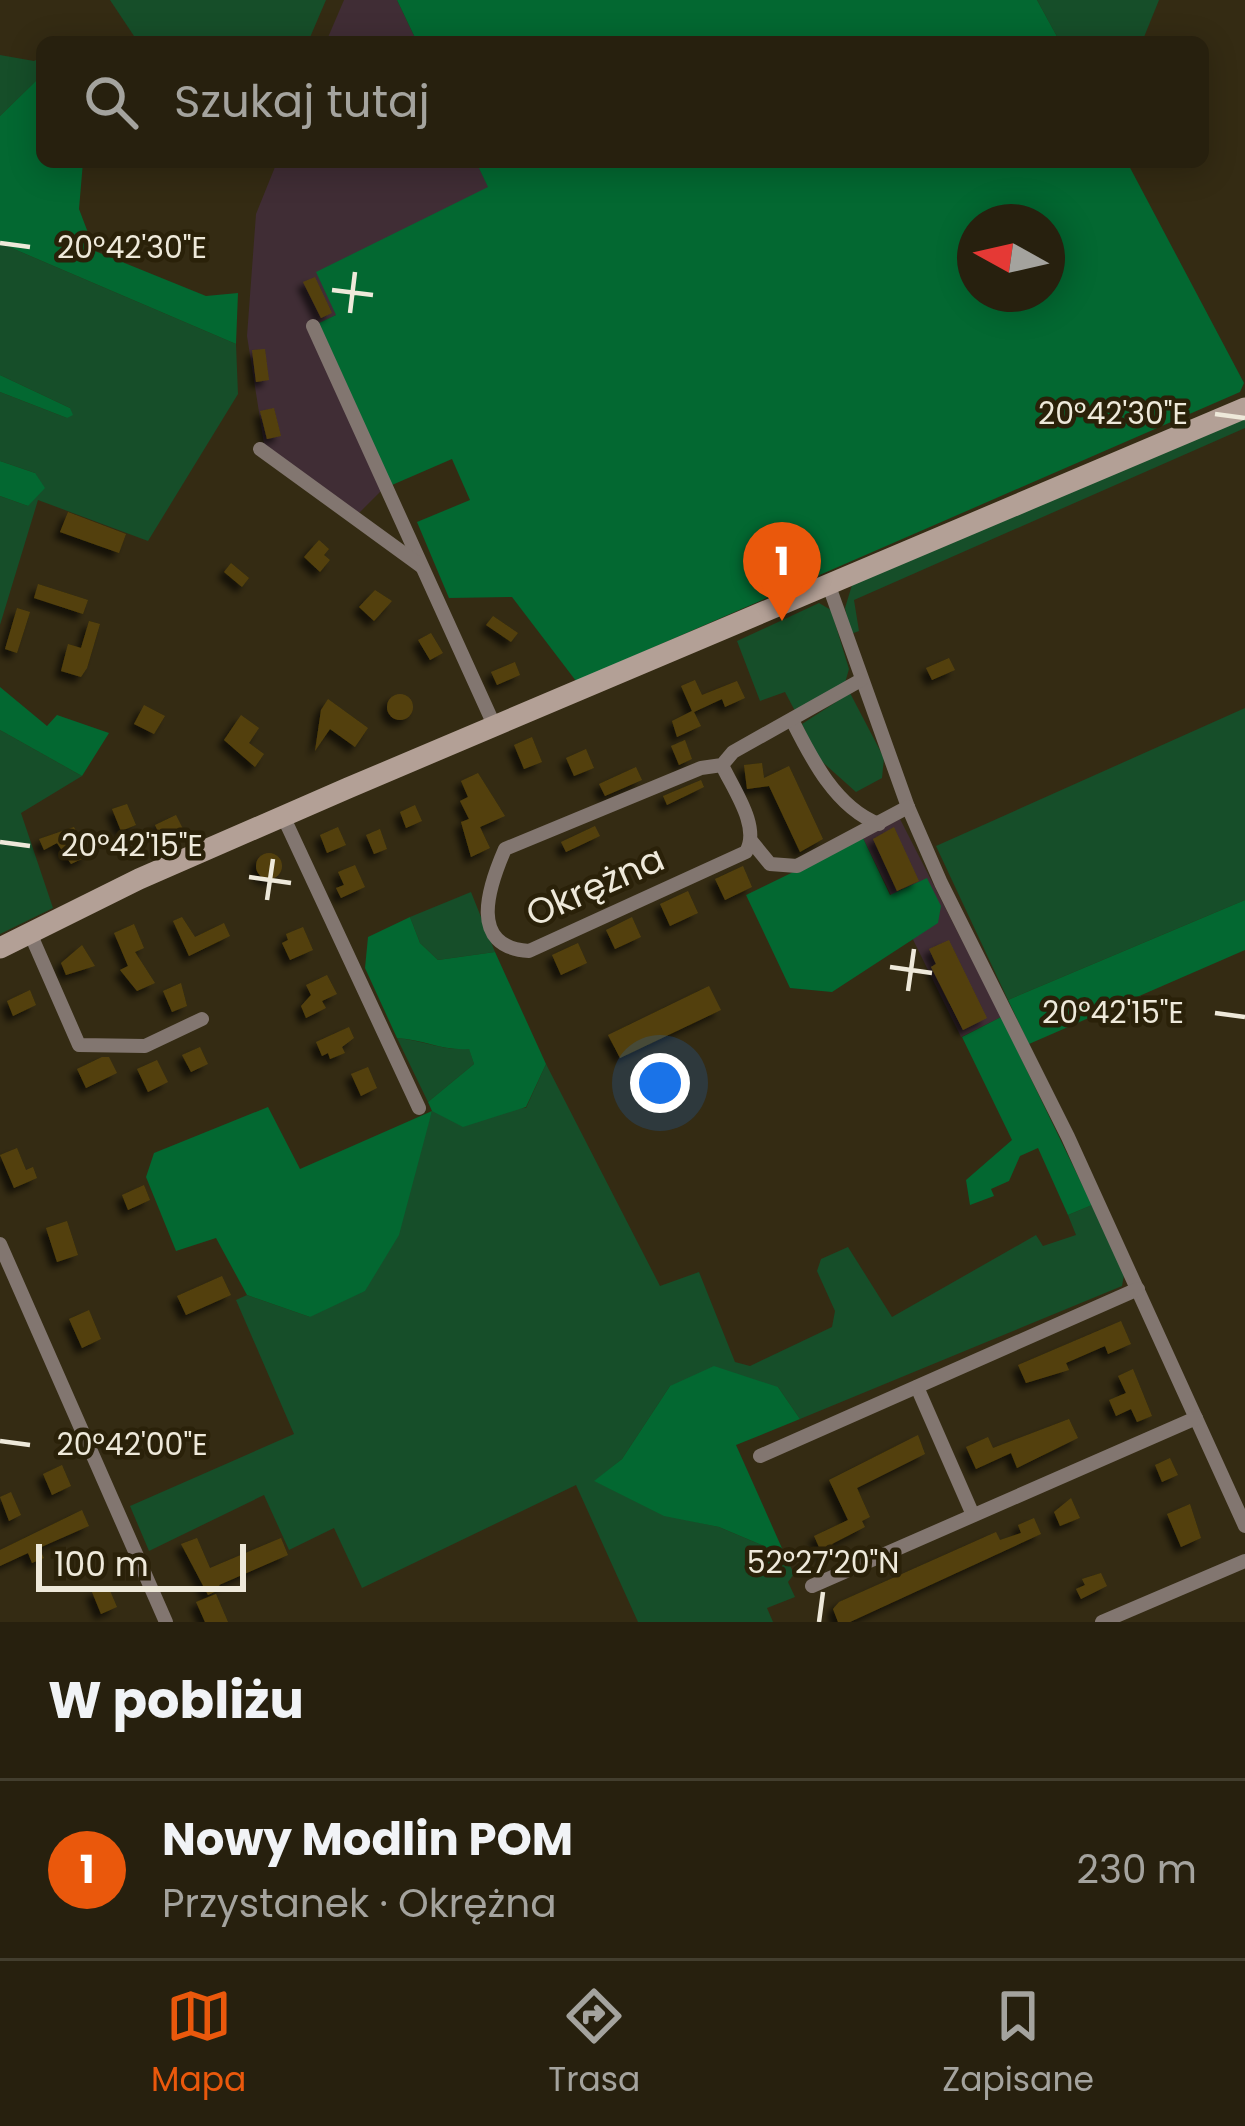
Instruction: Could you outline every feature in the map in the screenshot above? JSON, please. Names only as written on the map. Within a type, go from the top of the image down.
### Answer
[{"type":"street","points":[[313,326],[495,727]]},
{"type":"street","points":[[0,948],[283,816],[1245,408]]},
{"type":"street","points":[[260,449],[422,567]]},
{"type":"street","points":[[829,586],[908,807],[1138,1289],[1245,1526]]},
{"type":"street","name":"Okrężna","points":[[752,842],[746,852],[530,951],[503,944],[486,922],[490,884],[505,850],[700,768],[722,765],[733,752],[861,680]]},
{"type":"street","points":[[792,720],[814,764],[864,818],[879,824]]},
{"type":"street","points":[[722,765],[752,842],[770,864],[797,866],[908,807]]},
{"type":"street","points":[[283,816],[419,1108]]},
{"type":"street","points":[[30,933],[79,1045],[145,1046],[202,1019]]},
{"type":"street","points":[[0,1244],[166,1622]]},
{"type":"street","points":[[760,1456],[1138,1289]]},
{"type":"street","points":[[916,1387],[973,1515]]},
{"type":"street","points":[[812,1586],[1196,1418]]},
{"type":"street","points":[[1102,1622],[1245,1561]]},
{"type":"shaded area","points":[[344,0],[397,0],[414,36],[329,36]]},
{"type":"shaded area","points":[[275,168],[479,168],[489,187],[336,315],[308,329],[383,489],[358,514],[264,444],[247,336],[256,214]]},
{"type":"shaded area","points":[[900,819],[1001,1017],[961,1037],[863,838]]},
{"type":"green space","points":[[110,0],[326,0],[311,36],[134,36]]},
{"type":"green space","points":[[397,0],[1037,0],[1057,36],[414,36]]},
{"type":"green space","points":[[1037,0],[1159,0],[1144,36],[1057,36]]},
{"type":"green space","points":[[0,55],[36,60],[36,81],[0,116]]},
{"type":"green space","points":[[36,81],[36,168],[82,168],[79,209],[95,251],[206,296],[238,293],[236,344],[0,243],[0,116]]},
{"type":"green space","points":[[479,168],[1130,168],[1244,383],[1240,392],[576,681],[512,597],[449,598],[417,522],[470,500],[452,459],[392,485],[319,323],[336,315],[316,272],[488,187]]},
{"type":"green space","points":[[0,243],[236,344],[238,394],[148,541],[38,500],[0,625],[0,496],[28,506],[35,473],[0,461],[0,392],[67,418],[70,408],[0,375]]},
{"type":"green space","points":[[0,375],[70,408],[73,415],[67,418],[0,392]]},
{"type":"green space","points":[[1245,418],[1245,428],[854,600],[859,631],[851,634],[845,608],[852,585]]},
{"type":"green space","points":[[0,461],[35,473],[45,488],[28,506],[0,496]]},
{"type":"green space","points":[[819,603],[831,610],[849,669],[845,683],[795,711],[785,692],[760,701],[737,641]]},
{"type":"green space","points":[[0,687],[47,726],[57,715],[109,733],[82,776],[0,730]]},
{"type":"green space","points":[[850,693],[884,758],[882,778],[856,792],[818,758],[802,724]]},
{"type":"green space","points":[[1245,708],[1245,900],[1008,1000],[936,846]]},
{"type":"green space","points":[[0,730],[82,776],[21,813],[53,908],[0,934]]},
{"type":"green space","points":[[863,838],[890,895],[927,878],[941,906],[938,923],[832,992],[790,988],[746,895]]},
{"type":"green space","points":[[471,892],[495,952],[438,960],[420,943],[410,917]]},
{"type":"green space","points":[[1245,900],[1245,950],[1029,1044],[1008,1000]]},
{"type":"green space","points":[[410,917],[420,943],[438,960],[495,952],[546,1064],[526,1107],[463,1127],[432,1111],[428,1102],[474,1064],[469,1049],[397,1038],[365,968],[368,937]]},
{"type":"green space","points":[[1001,1017],[1092,1205],[1068,1215],[1038,1148],[1020,1156],[1009,1181],[991,1189],[994,1196],[970,1205],[966,1180],[1012,1140],[962,1037]]},
{"type":"green space","points":[[397,1038],[469,1048],[474,1064],[428,1102]]},
{"type":"green space","points":[[546,1064],[660,1286],[699,1272],[735,1362],[750,1366],[832,1327],[835,1311],[817,1271],[821,1259],[848,1247],[892,1317],[1036,1235],[1043,1246],[1076,1235],[1068,1215],[1092,1205],[1124,1275],[1122,1286],[800,1419],[778,1387],[670,1386],[622,1459],[595,1481],[664,1515],[719,1527],[785,1555],[794,1574],[788,1582],[795,1597],[767,1608],[773,1622],[638,1622],[576,1485],[362,1588],[334,1528],[289,1550],[264,1495],[149,1551],[130,1506],[294,1434],[236,1300],[247,1295],[310,1317],[413,1169],[432,1111],[526,1108]]},
{"type":"green space","points":[[268,1107],[300,1169],[432,1111],[399,1235],[365,1291],[310,1317],[247,1295],[216,1238],[176,1251],[146,1177],[154,1153]]},
{"type":"green space","points":[[714,1366],[778,1387],[800,1419],[736,1445],[785,1555],[719,1527],[664,1516],[594,1481],[622,1459],[670,1386]]},
{"type":"building","points":[[315,277],[332,313],[321,318],[303,282]]},
{"type":"building","points":[[265,349],[269,380],[256,382],[252,350]]},
{"type":"building","points":[[274,408],[281,436],[267,439],[260,411]]},
{"type":"building","points":[[68,512],[126,534],[119,553],[60,532]]},
{"type":"building","points":[[319,540],[329,549],[324,555],[330,560],[320,572],[304,557]]},
{"type":"building","points":[[231,563],[249,578],[242,587],[224,572]]},
{"type":"building","points":[[38,584],[88,600],[83,614],[34,598]]},
{"type":"building","points":[[375,590],[392,601],[374,621],[359,607]]},
{"type":"building","points":[[17,608],[30,612],[17,653],[5,649]]},
{"type":"building","points":[[493,616],[518,633],[511,642],[486,625]]},
{"type":"building","points":[[89,621],[100,624],[87,668],[81,677],[61,671],[68,644],[81,648]]},
{"type":"building","points":[[431,633],[443,653],[430,660],[418,640]]},
{"type":"building","points":[[949,658],[955,670],[932,680],[926,668]]},
{"type":"building","points":[[515,662],[520,675],[497,685],[491,672]]},
{"type":"building","points":[[695,680],[702,695],[737,681],[745,698],[725,707],[722,699],[694,712],[701,726],[677,737],[672,721],[692,711],[681,686]]},
{"type":"building","points":[[400,694],[413,707],[400,720],[387,707]]},
{"type":"building","points":[[328,699],[368,728],[355,747],[330,729],[315,751],[321,710]]},
{"type":"building","points":[[144,705],[165,716],[154,734],[134,724]]},
{"type":"building","points":[[241,715],[259,728],[249,743],[264,754],[255,767],[224,740]]},
{"type":"building","points":[[532,737],[542,762],[524,769],[514,745]]},
{"type":"building","points":[[685,740],[692,759],[679,765],[671,746]]},
{"type":"building","points":[[586,749],[594,768],[574,776],[566,758]]},
{"type":"building","points":[[762,763],[764,778],[789,766],[823,839],[800,852],[769,786],[747,789],[744,765]]},
{"type":"building","points":[[636,767],[642,780],[605,796],[599,784]]},
{"type":"building","points":[[478,773],[505,816],[480,827],[490,848],[471,857],[461,822],[469,819],[460,801],[468,797],[461,781]]},
{"type":"building","points":[[701,780],[704,787],[667,805],[663,796]]},
{"type":"building","points":[[127,804],[136,825],[121,831],[112,809]]},
{"type":"building","points":[[415,805],[422,821],[406,828],[400,812]]},
{"type":"building","points":[[176,815],[183,829],[160,836],[155,825]]},
{"type":"building","points":[[595,826],[600,836],[566,852],[561,842]]},
{"type":"building","points":[[74,827],[88,856],[71,864],[57,843],[44,850],[39,839]]},
{"type":"building","points":[[338,827],[346,845],[327,853],[320,835]]},
{"type":"building","points":[[894,827],[919,881],[897,891],[873,839]]},
{"type":"building","points":[[380,829],[387,849],[374,854],[366,835]]},
{"type":"building","points":[[269,853],[282,866],[269,879],[256,866]]},
{"type":"building","points":[[355,865],[365,887],[341,898],[336,888],[344,885],[338,872]]},
{"type":"building","points":[[743,866],[752,887],[725,900],[715,879]]},
{"type":"building","points":[[688,891],[698,913],[670,926],[660,904]]},
{"type":"building","points":[[182,917],[195,937],[224,923],[230,936],[189,956],[173,921]]},
{"type":"building","points":[[632,917],[641,937],[615,949],[606,930]]},
{"type":"building","points":[[134,924],[144,948],[135,952],[155,983],[137,991],[120,970],[128,966],[114,933]]},
{"type":"building","points":[[303,927],[313,950],[290,960],[282,943],[288,940],[286,934]]},
{"type":"building","points":[[949,940],[987,1018],[963,1030],[931,967],[936,964],[929,949]]},
{"type":"building","points":[[578,943],[587,963],[561,975],[552,955]]},
{"type":"building","points":[[82,945],[95,966],[66,975],[61,963]]},
{"type":"building","points":[[327,975],[337,994],[322,1001],[326,1008],[306,1018],[301,1006],[311,995],[306,985]]},
{"type":"building","points":[[181,983],[187,1006],[172,1012],[163,991]]},
{"type":"building","points":[[709,986],[721,1010],[620,1058],[608,1035]]},
{"type":"building","points":[[30,990],[36,1005],[13,1016],[7,1001]]},
{"type":"building","points":[[349,1027],[354,1038],[342,1047],[345,1053],[330,1059],[328,1053],[322,1056],[316,1042]]},
{"type":"building","points":[[200,1047],[208,1064],[191,1072],[182,1055]]},
{"type":"building","points":[[109,1057],[117,1073],[86,1088],[77,1069]]},
{"type":"building","points":[[157,1060],[168,1082],[148,1092],[137,1069]]},
{"type":"building","points":[[368,1067],[377,1088],[361,1096],[351,1074]]},
{"type":"building","points":[[17,1148],[26,1170],[33,1167],[37,1178],[14,1188],[0,1155]]},
{"type":"building","points":[[144,1185],[150,1200],[128,1210],[122,1195]]},
{"type":"building","points":[[67,1221],[78,1255],[57,1262],[46,1228]]},
{"type":"building","points":[[222,1276],[231,1295],[186,1315],[177,1296]]},
{"type":"building","points":[[89,1310],[101,1339],[82,1348],[69,1319]]},
{"type":"building","points":[[1121,1321],[1131,1344],[1108,1354],[1105,1346],[1066,1363],[1069,1370],[1026,1383],[1018,1365]]},
{"type":"building","points":[[1133,1369],[1152,1416],[1137,1422],[1131,1409],[1116,1416],[1109,1400],[1126,1393],[1118,1376]]},
{"type":"building","points":[[1069,1419],[1078,1438],[1017,1468],[1011,1453],[976,1469],[966,1447],[988,1437],[993,1448]]},
{"type":"building","points":[[918,1435],[925,1454],[857,1488],[870,1517],[862,1521],[865,1527],[832,1544],[835,1550],[823,1556],[814,1536],[848,1520],[829,1480]]},
{"type":"building","points":[[1170,1458],[1178,1475],[1162,1482],[1155,1465]]},
{"type":"building","points":[[62,1465],[71,1486],[52,1495],[43,1474]]},
{"type":"building","points":[[11,1492],[21,1515],[9,1521],[0,1497]]},
{"type":"building","points":[[1071,1498],[1080,1518],[1060,1526],[1054,1512]]},
{"type":"building","points":[[1190,1504],[1201,1538],[1181,1547],[1167,1514]]},
{"type":"building","points":[[82,1510],[89,1526],[39,1548],[44,1558],[32,1563],[28,1553],[0,1566],[0,1550]]},
{"type":"building","points":[[1034,1518],[1041,1534],[850,1622],[838,1622],[833,1609],[839,1602],[996,1532],[1000,1540],[1021,1533],[1018,1525]]},
{"type":"building","points":[[197,1538],[210,1568],[281,1538],[288,1555],[219,1585],[221,1589],[208,1595],[181,1544]]},
{"type":"building","points":[[1101,1573],[1107,1586],[1081,1599],[1076,1589],[1085,1585],[1082,1579]]},
{"type":"building","points":[[108,1586],[117,1607],[101,1614],[92,1592]]},
{"type":"building","points":[[216,1594],[228,1622],[205,1622],[196,1602]]},
{"type":"place","name":"Nowy Modlin POM","points":[[782,621]]}]
